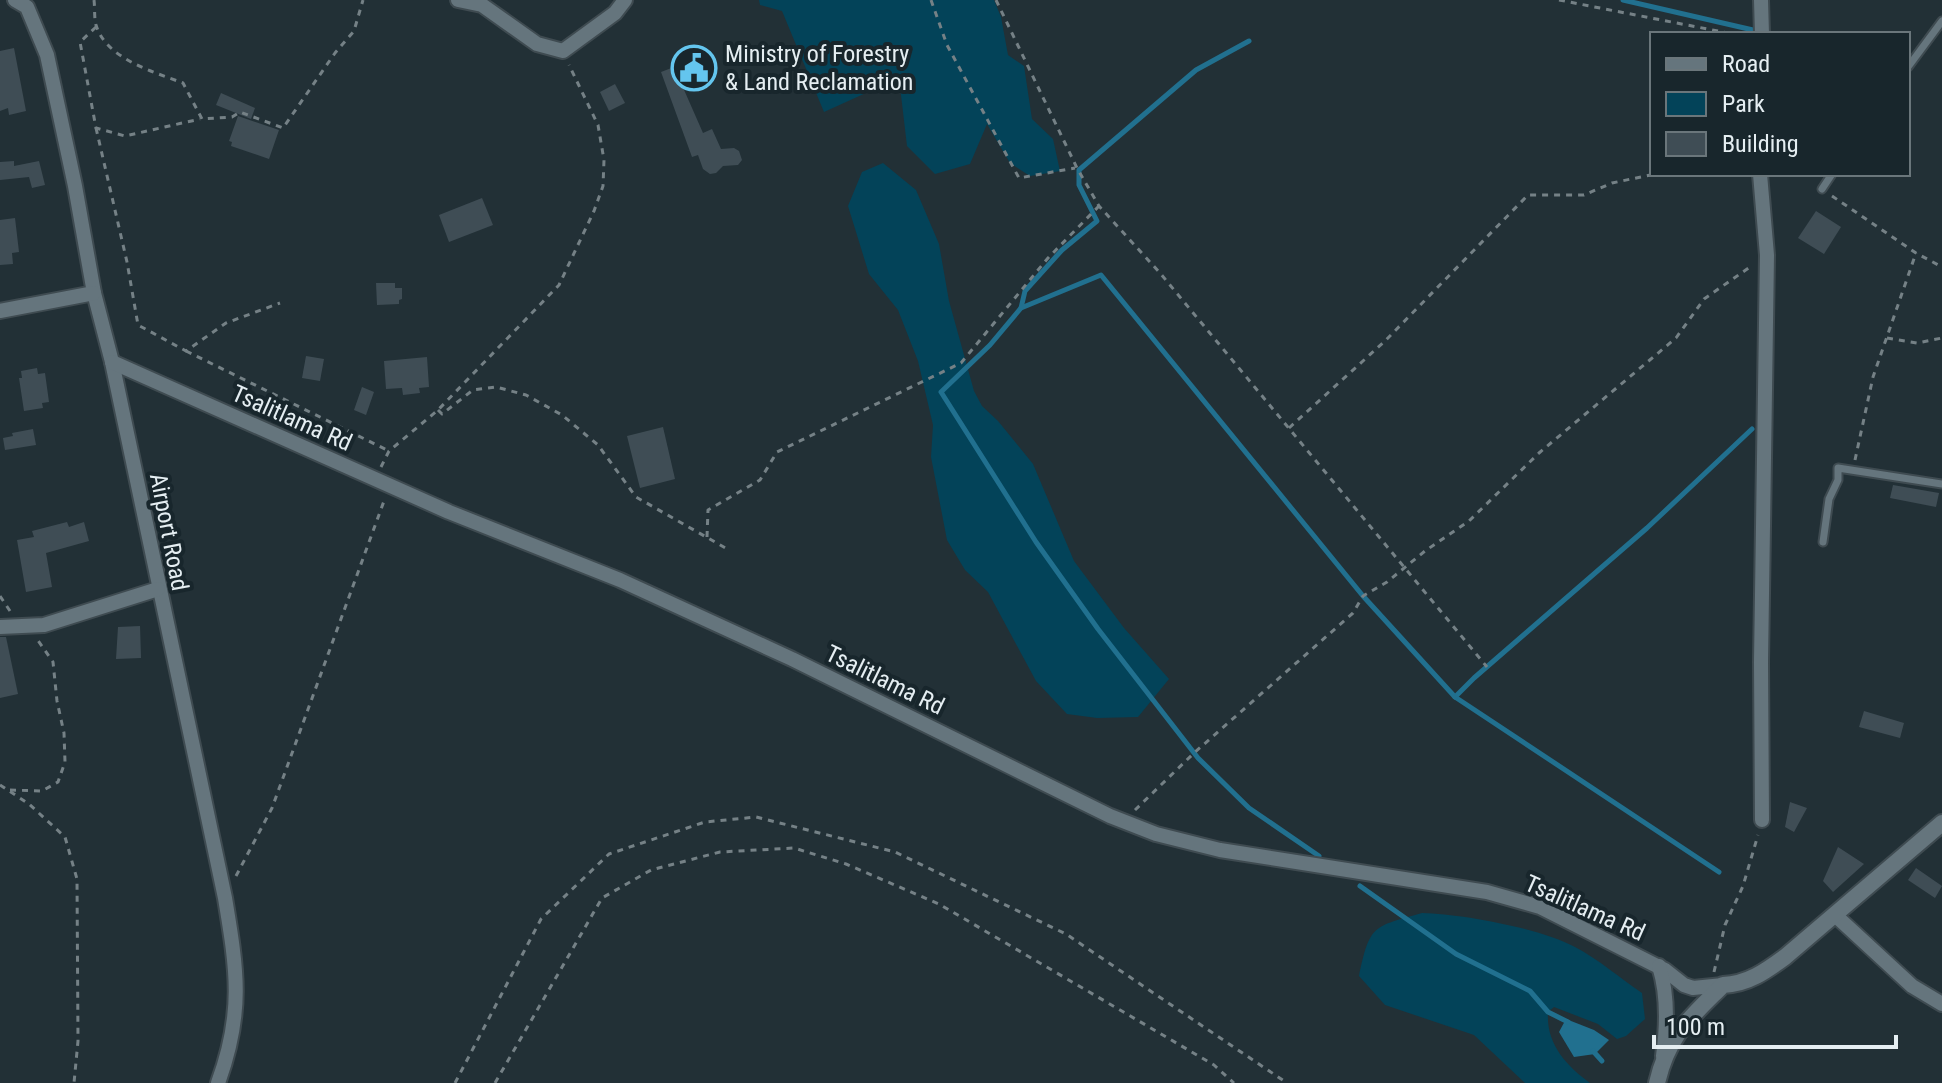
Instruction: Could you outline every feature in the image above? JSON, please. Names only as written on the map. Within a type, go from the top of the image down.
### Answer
[{"type":"street","name":"Airport Road","points":[[15,0],[27,7],[47,55],[94,293],[112,362],[225,898],[236,968],[235,1023],[218,1083]]},
{"type":"street","points":[[458,0],[482,5],[537,44],[563,51],[615,13],[625,0]]},
{"type":"street","points":[[1761,0],[1762,32]]},
{"type":"street","points":[[1760,176],[1767,255],[1762,820]]},
{"type":"street","points":[[0,311],[94,293]]},
{"type":"street","name":"Tsalitlama Rd","points":[[112,362],[390,486],[620,580],[1156,834],[1220,850],[1487,892],[1540,907],[1659,966],[1689,986]]},
{"type":"street","points":[[0,627],[44,625],[158,589]]},
{"type":"street","points":[[1666,993],[1673,986],[1736,984],[1763,973],[1942,823]]},
{"type":"street","points":[[1835,915],[1912,986],[1942,1004]]},
{"type":"street","points":[[1657,1083],[1666,1023],[1666,993],[1659,966]]},
{"type":"street","points":[[1663,1056],[1675,1035],[1695,1016],[1717,985]]},
{"type":"street","points":[[1689,986],[1699,997],[1700,1007]]},
{"type":"street","points":[[1664,1010],[1678,1021],[1688,1021]]},
{"type":"lane","points":[[1910,64],[1942,21]]},
{"type":"lane","points":[[1822,189],[1831,176]]},
{"type":"lane","points":[[1823,542],[1829,499],[1838,480],[1838,468],[1942,484]]},
{"type":"path","points":[[94,0],[96,27],[111,47],[134,64],[183,83],[202,119]]},
{"type":"path","points":[[96,128],[125,136],[202,119],[232,117],[240,112],[283,128],[354,31],[363,0]]},
{"type":"path","points":[[931,0],[947,45],[1019,178],[1077,168]]},
{"type":"path","points":[[996,0],[1077,168],[1099,206],[1160,273],[1487,667]]},
{"type":"path","points":[[1559,0],[1723,32]]},
{"type":"path","points":[[96,27],[80,42],[138,325],[389,451]]},
{"type":"path","points":[[376,479],[389,451],[438,410],[559,285],[603,186],[604,160],[598,125],[563,51]]},
{"type":"path","points":[[1289,428],[1385,341],[1528,195],[1584,195],[1612,183],[1650,175]]},
{"type":"path","points":[[1822,189],[1916,253],[1942,267]]},
{"type":"path","points":[[707,537],[708,510],[760,480],[777,452],[961,363],[1048,258],[1099,206]]},
{"type":"path","points":[[1852,471],[1873,377],[1916,253]]},
{"type":"path","points":[[1124,821],[1194,753],[1353,613],[1363,596],[1387,582],[1469,521],[1539,453],[1676,338],[1704,299],[1767,255]]},
{"type":"path","points":[[186,351],[226,323],[280,303]]},
{"type":"path","points":[[1886,338],[1917,343],[1942,338]]},
{"type":"path","points":[[438,410],[442,414],[473,390],[496,387],[526,395],[562,415],[598,445],[636,497],[729,550]]},
{"type":"path","points":[[225,898],[272,808],[390,486]]},
{"type":"path","points":[[6,789],[42,791],[58,782],[65,762],[64,733],[53,662],[41,644],[21,624]]},
{"type":"path","points":[[0,785],[29,804],[65,837],[77,879],[78,1041],[74,1083]]},
{"type":"path","points":[[455,1083],[541,919],[609,854],[705,822],[756,817],[895,852],[1066,934],[1287,1083]]},
{"type":"path","points":[[1717,985],[1725,925],[1743,886],[1762,820]]},
{"type":"path","points":[[495,1083],[602,898],[651,870],[720,852],[794,848],[846,864],[939,904],[1214,1065],[1234,1083]]},
{"type":"green space","points":[[759,0],[994,0],[1001,17],[1008,55],[1024,66],[1032,119],[1053,139],[1060,171],[1030,176],[1010,163],[987,124],[970,164],[935,174],[907,146],[899,78],[824,112],[782,11],[760,5]]},
{"type":"green space","points":[[883,163],[916,190],[939,244],[949,301],[974,391],[982,406],[1033,464],[1074,561],[1124,628],[1169,679],[1138,717],[1097,718],[1067,714],[1036,681],[988,592],[965,570],[947,540],[931,457],[933,425],[918,361],[898,310],[869,274],[848,206],[862,172]]},
{"type":"green space","points":[[1422,913],[1500,923],[1575,947],[1642,993],[1645,1019],[1626,1036],[1617,1039],[1598,1024],[1554,1007],[1548,1012],[1548,1024],[1554,1044],[1573,1069],[1590,1083],[1525,1083],[1474,1035],[1385,1005],[1359,976],[1367,946],[1376,930],[1393,921]]},
{"type":"shaded area","points":[[1566,1019],[1594,1030],[1609,1040],[1595,1054],[1574,1057],[1559,1032]]},
{"type":"building","points":[[14,48],[26,111],[9,115],[8,108],[0,111],[0,51]]},
{"type":"building","points":[[674,67],[703,133],[712,129],[721,149],[734,148],[739,151],[742,160],[738,165],[723,166],[710,174],[703,169],[698,155],[692,157],[661,72]]},
{"type":"building","points":[[615,84],[625,103],[609,111],[600,92]]},
{"type":"building","points":[[221,93],[255,108],[251,119],[216,105]]},
{"type":"building","points":[[238,116],[279,130],[269,159],[231,146],[232,142],[229,141]]},
{"type":"building","points":[[14,161],[14,166],[39,161],[45,185],[32,188],[29,177],[0,180],[0,162]]},
{"type":"building","points":[[482,198],[493,225],[449,242],[439,215]]},
{"type":"building","points":[[1816,211],[1841,227],[1824,254],[1798,238]]},
{"type":"building","points":[[15,218],[19,252],[12,253],[13,264],[0,265],[0,220]]},
{"type":"building","points":[[376,283],[395,283],[395,288],[402,288],[399,304],[377,305]]},
{"type":"building","points":[[306,356],[324,359],[320,381],[302,378]]},
{"type":"building","points":[[427,357],[429,387],[419,388],[420,393],[403,395],[402,388],[386,389],[384,361]]},
{"type":"building","points":[[37,368],[38,374],[45,373],[49,402],[42,403],[43,408],[24,411],[19,378],[22,378],[21,371]]},
{"type":"building","points":[[362,387],[374,392],[366,415],[354,410]]},
{"type":"building","points":[[663,427],[675,479],[640,488],[627,436]]},
{"type":"building","points":[[33,429],[36,445],[5,450],[3,438]]},
{"type":"building","points":[[1893,485],[1939,493],[1936,507],[1890,498]]},
{"type":"building","points":[[67,522],[69,527],[84,522],[89,541],[46,553],[52,587],[26,592],[17,540],[34,537],[32,531]]},
{"type":"building","points":[[140,626],[141,658],[116,659],[118,627]]},
{"type":"building","points":[[0,637],[6,637],[18,694],[0,698]]},
{"type":"building","points":[[1864,711],[1904,723],[1900,738],[1859,727]]},
{"type":"building","points":[[1790,802],[1807,808],[1794,832],[1785,827]]},
{"type":"building","points":[[1838,847],[1864,864],[1833,892],[1823,881]]},
{"type":"building","points":[[1916,868],[1942,886],[1935,898],[1908,880]]},
{"type":"waterway","points":[[1623,0],[1753,30]]},
{"type":"waterway","points":[[1249,41],[1196,70],[1079,170],[1079,185],[1097,221],[1062,250],[1025,291],[1021,308],[990,345],[941,392],[1036,542],[1098,629],[1198,758],[1249,808],[1319,856]]},
{"type":"waterway","points":[[1021,308],[1101,275],[1363,596],[1455,697],[1719,872]]},
{"type":"waterway","points":[[1455,697],[1647,528],[1752,429]]},
{"type":"waterway","points":[[1360,886],[1456,954],[1530,991],[1548,1012],[1568,1022]]},
{"type":"waterway","points":[[1593,1051],[1602,1061]]},
{"type":"place","name":"Ministry of Forestry & Land Reclamation","points":[[694,68]]}]
